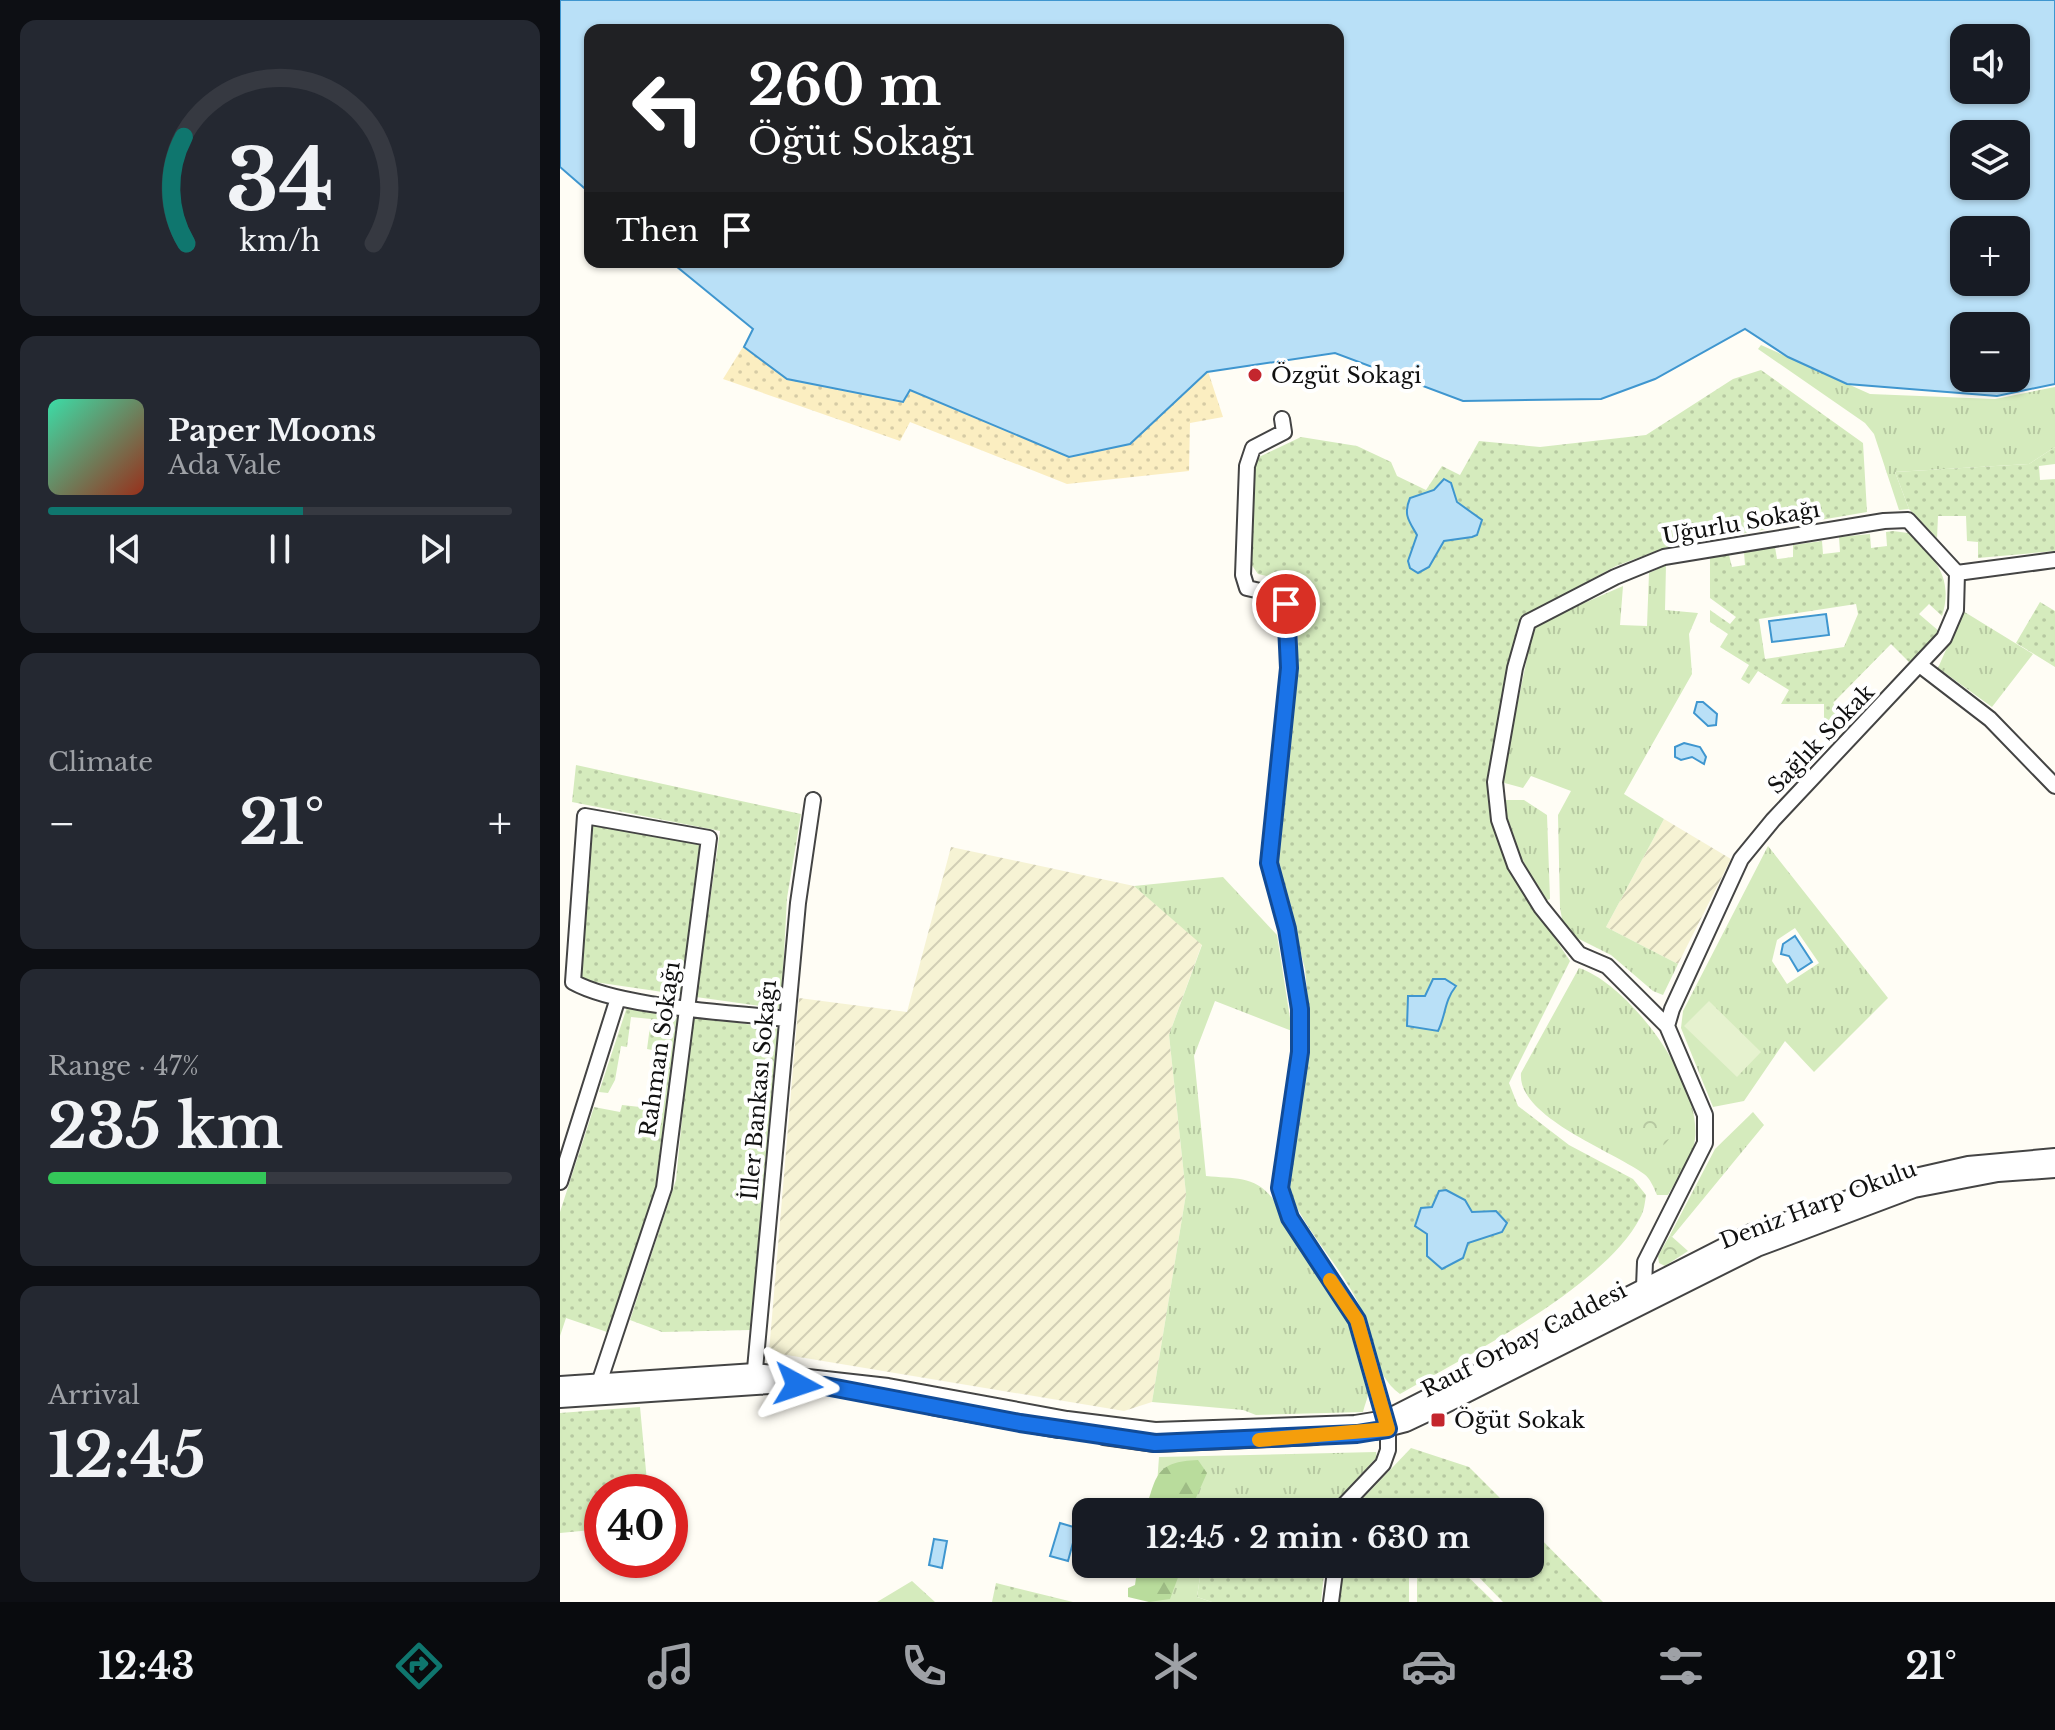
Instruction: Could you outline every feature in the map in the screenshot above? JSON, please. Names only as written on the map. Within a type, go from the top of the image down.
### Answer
[{"type":"street","points":[[1282,419],[1284,432],[1253,448],[1247,466],[1243,575],[1247,588],[1269,593],[1286,604],[1289,621],[1289,668],[1269,863],[1287,929],[1300,1009],[1300,1052],[1280,1188],[1290,1218],[1357,1320],[1387,1424],[1388,1450],[1383,1464],[1351,1498]]},
{"type":"street","name":"Uğurlu Sokağı","points":[[1648,1293],[1645,1262],[1705,1143],[1705,1115],[1667,1026],[1607,966],[1579,954],[1555,925],[1515,865],[1499,820],[1495,782],[1515,668],[1528,622],[1615,577],[1664,557],[1884,521],[1908,520],[1957,573]]},
{"type":"street","points":[[1957,573],[2055,560]]},
{"type":"street","name":"Sağlık Sokak","points":[[1667,1026],[1741,859],[1773,820],[1921,666],[1944,638],[1956,610],[1957,573]]},
{"type":"street","points":[[1921,666],[1990,719],[2055,786]]},
{"type":"street","name":"İller Bankası Sokağı","points":[[754,1378],[798,903],[813,800]]},
{"type":"street","name":"Rahman Sokağı","points":[[599,1383],[664,1188],[709,838],[585,816],[573,982],[591,992],[618,998]]},
{"type":"street","points":[[560,1182],[618,998],[787,1019]]},
{"type":"street","name":"Deniz Harp Okulu","points":[[1648,1293],[1751,1233],[1902,1180],[1968,1165],[2055,1157]]},
{"type":"street","name":"Deniz Harp Okulu","points":[[1648,1293],[1914,1189],[1998,1173],[2055,1169]]},
{"type":"street","name":"Rauf Orbay Caddesi","points":[[560,1385],[754,1378],[888,1387],[1067,1420],[1155,1431],[1387,1424],[1648,1293]]},
{"type":"street","name":"Rauf Orbay Caddesi","points":[[560,1399],[754,1378]]},
{"type":"street","points":[[1331,1602],[1334,1578]]},
{"type":"shaded area","points":[[1664,819],[1731,859],[1678,964],[1606,927]]},
{"type":"shaded area","points":[[951,847],[1134,886],[1202,944],[1169,1035],[1186,1194],[1152,1402],[1124,1411],[769,1352],[799,998],[907,1012]]},
{"type":"green space","points":[[1761,345],[1870,394],[1995,399],[2055,387],[2055,447],[2029,464],[1895,472],[1909,509],[1899,510],[1874,434],[1865,423],[1758,349]]},
{"type":"green space","points":[[1761,370],[1863,443],[1867,512],[1670,546],[1616,566],[1521,618],[1510,666],[1492,821],[1506,864],[1570,961],[1509,1083],[1518,1106],[1569,1145],[1633,1179],[1646,1195],[1642,1213],[1622,1244],[1566,1294],[1496,1340],[1400,1394],[1379,1366],[1354,1295],[1304,1220],[1288,1188],[1307,1059],[1309,1013],[1305,969],[1277,860],[1298,663],[1298,622],[1294,598],[1279,579],[1258,574],[1251,564],[1252,468],[1257,458],[1301,437],[1357,446],[1391,462],[1397,476],[1426,490],[1442,466],[1460,475],[1479,441],[1540,447],[1646,435],[1733,379]]},
{"type":"green space","points":[[2055,447],[2055,464],[2039,466],[2040,480],[2055,479],[2055,551],[1978,558],[1978,542],[1967,541],[1966,516],[1938,516],[1937,538],[1909,509],[1895,472],[2029,464]]},
{"type":"green space","points":[[1886,532],[1908,533],[1940,569],[1946,590],[1942,616],[1929,604],[1919,614],[1940,632],[1909,662],[1891,644],[1833,703],[1840,709],[1829,720],[1824,719],[1824,704],[1781,704],[1789,690],[1758,671],[1749,684],[1741,679],[1749,665],[1720,647],[1728,634],[1710,622],[1710,610],[1730,624],[1736,617],[1710,598],[1710,558],[1729,555],[1732,567],[1745,565],[1744,552],[1775,547],[1777,559],[1793,557],[1793,545],[1822,541],[1823,554],[1840,552],[1839,537],[1870,534],[1871,548],[1887,546]],"holes":[[[1856,604],[1858,614],[1844,647],[1765,659],[1759,619]]]},
{"type":"green space","points":[[1666,565],[1665,610],[1698,613],[1689,634],[1692,674],[1624,794],[1664,819],[1606,927],[1678,964],[1663,995],[1653,991],[1611,955],[1577,938],[1563,924],[1558,815],[1571,791],[1531,776],[1523,788],[1501,782],[1534,625],[1623,586],[1620,625],[1647,626],[1649,573]]},
{"type":"green space","points":[[2040,602],[2055,611],[2055,667],[2016,643]]},
{"type":"green space","points":[[1963,611],[2033,654],[1992,707],[1938,668]]},
{"type":"green space","points":[[576,765],[801,814],[787,898],[781,1009],[696,997],[720,831],[572,802]]},
{"type":"green space","points":[[1506,800],[1524,800],[1547,815],[1550,899],[1545,901],[1521,857],[1503,805]]},
{"type":"green space","points":[[591,824],[701,843],[683,995],[581,980],[578,976]]},
{"type":"green space","points":[[1768,846],[1888,998],[1814,1072],[1785,1041],[1744,1101],[1713,1107],[1681,1028],[1683,1011]],"holes":[[[1795,928],[1819,963],[1787,984],[1772,961],[1777,940]]]},
{"type":"green space","points":[[1223,877],[1277,935],[1292,1031],[1215,1001],[1194,1056],[1206,1176],[1251,1182],[1273,1199],[1332,1292],[1358,1343],[1367,1367],[1369,1388],[1363,1412],[1256,1415],[1243,1410],[1152,1402],[1186,1194],[1169,1035],[1202,945],[1134,886]]},
{"type":"green space","points":[[1579,968],[1599,978],[1621,995],[1642,1017],[1661,1042],[1689,1096],[1695,1122],[1694,1145],[1687,1164],[1668,1195],[1657,1195],[1644,1174],[1550,1118],[1534,1104],[1524,1089],[1521,1073]]},
{"type":"green space","points":[[1709,1001],[1761,1052],[1737,1077],[1684,1026]]},
{"type":"green space","points":[[627,1007],[678,1013],[656,1186],[610,1333],[566,1318],[560,1336],[560,1212],[594,1107],[620,1112],[622,1105],[649,1108],[657,1051],[647,1049],[651,1019],[631,1017],[627,1047],[621,1046],[615,1080],[608,1093],[599,1092]]},
{"type":"green space","points":[[692,1016],[780,1029],[750,1330],[662,1332],[630,1320],[676,1180]]},
{"type":"green space","points":[[1753,1112],[1764,1125],[1672,1237],[1670,1235],[1715,1149]]},
{"type":"green space","points":[[1654,1114],[1666,1119],[1671,1131],[1666,1143],[1654,1148],[1642,1143],[1637,1131],[1642,1119]]},
{"type":"green space","points":[[1670,1235],[1688,1251],[1665,1266],[1659,1263],[1658,1256]]},
{"type":"green space","points":[[640,1407],[646,1474],[584,1474],[584,1531],[560,1533],[560,1413]]},
{"type":"green space","points":[[1411,1448],[1469,1467],[1500,1498],[1363,1498]]},
{"type":"green space","points":[[1376,1452],[1377,1457],[1339,1498],[1156,1498],[1159,1457]]},
{"type":"green space","points":[[1198,1460],[1207,1473],[1196,1498],[1149,1498],[1160,1473],[1184,1461]]},
{"type":"green space","points":[[1544,1542],[1603,1602],[1503,1602],[1480,1578],[1544,1578]]},
{"type":"green space","points":[[1136,1578],[1178,1578],[1170,1599],[1149,1602],[1128,1597],[1128,1588],[1135,1585]]},
{"type":"green space","points":[[1151,1578],[1200,1578],[1197,1597],[1212,1602],[1149,1602]]},
{"type":"green space","points":[[1200,1578],[1324,1578],[1321,1602],[1212,1602],[1197,1597]]},
{"type":"green space","points":[[1340,1578],[1409,1578],[1409,1602],[1337,1602]]},
{"type":"green space","points":[[1417,1578],[1469,1578],[1494,1602],[1417,1602]]},
{"type":"green space","points":[[912,1581],[935,1602],[877,1602]]},
{"type":"green space","points":[[996,1583],[1073,1602],[992,1602]]},
{"type":"sand","points":[[754,329],[1202,353],[1223,417],[1190,423],[1189,471],[1067,484],[910,422],[900,441],[723,379]]},
{"type":"water","points":[[560,0],[2055,0],[2055,384],[2030,389],[2030,312],[1950,312],[1950,392],[2016,392],[1997,396],[1847,384],[1788,357],[1745,329],[1655,379],[1601,399],[1463,401],[1335,353],[1207,372],[1130,444],[1069,457],[910,390],[903,402],[787,379],[744,347],[753,329],[678,268],[1344,268],[1344,24],[584,24],[584,188],[560,167]]},
{"type":"water","points":[[1444,479],[1451,483],[1457,502],[1482,520],[1477,535],[1444,541],[1429,567],[1418,573],[1410,568],[1408,561],[1417,535],[1408,518],[1408,504],[1410,498],[1434,490]]},
{"type":"water","points":[[1826,614],[1829,635],[1772,642],[1769,621]]},
{"type":"water","points":[[1697,702],[1703,702],[1717,714],[1716,725],[1708,726],[1694,713]]},
{"type":"water","points":[[1684,743],[1700,747],[1706,757],[1704,764],[1692,757],[1681,760],[1675,757],[1675,747]]},
{"type":"water","points":[[1795,936],[1812,962],[1798,971],[1789,956],[1781,954],[1783,944]]},
{"type":"water","points":[[1433,979],[1445,979],[1456,986],[1449,997],[1438,1031],[1407,1026],[1408,996],[1425,996]]},
{"type":"water","points":[[1446,1190],[1465,1200],[1472,1212],[1496,1211],[1507,1223],[1502,1232],[1468,1243],[1463,1258],[1442,1269],[1427,1256],[1427,1234],[1415,1226],[1421,1208],[1432,1207],[1439,1191]]},
{"type":"water","points":[[1060,1523],[1072,1527],[1068,1561],[1050,1556]]},
{"type":"water","points":[[934,1539],[947,1541],[942,1568],[929,1565]]},
{"type":"slow traffic","points":[[1259,1440],[1388,1429],[1384,1406],[1357,1320],[1330,1280]]},
{"type":"place","name":"Özgüt Sokagi","points":[[1255,375]]},
{"type":"place","name":"Öğüt Sokak","points":[[1438,1420]]},
{"type":"route","points":[[798,1385],[825,1386],[1020,1423],[1155,1443],[1357,1434],[1388,1429],[1384,1406],[1357,1320],[1290,1218],[1280,1188],[1300,1052],[1300,1009],[1287,929],[1273,887],[1269,863],[1289,668],[1286,604]]}]
